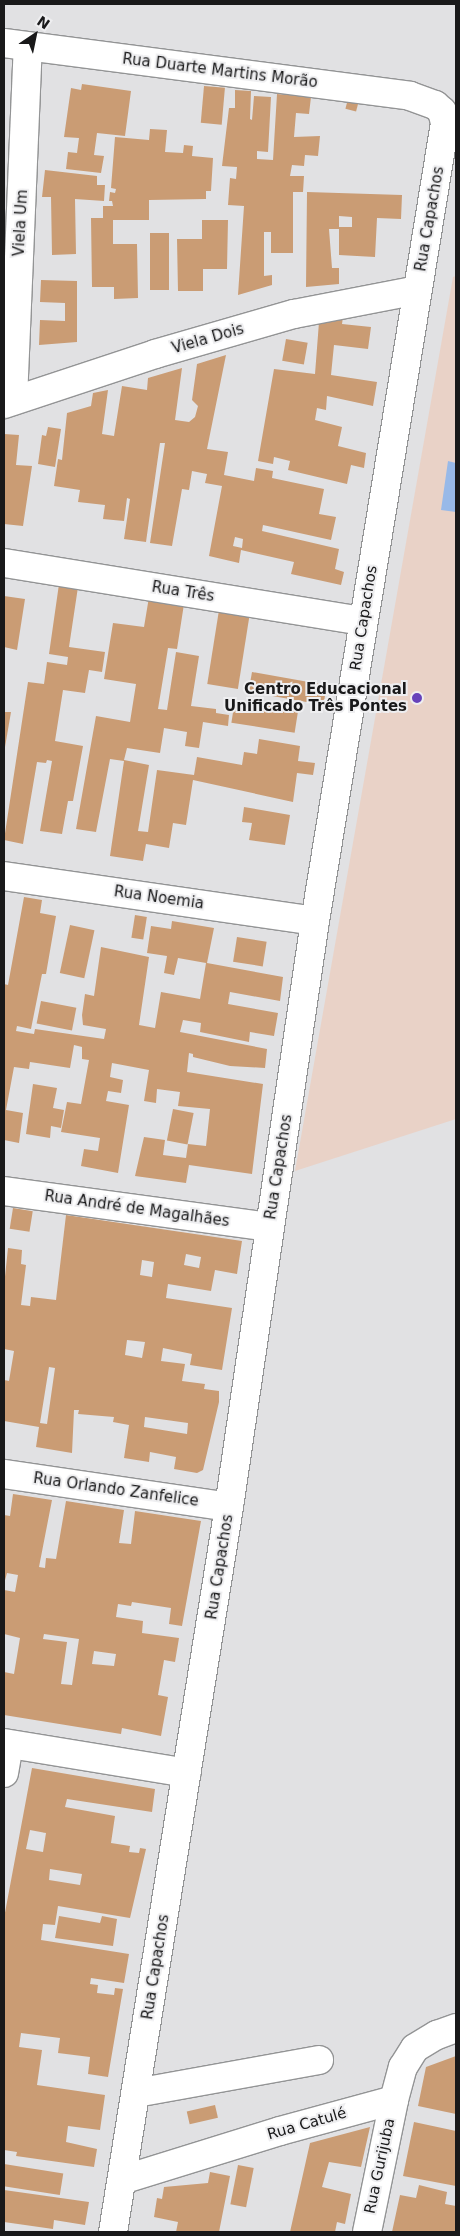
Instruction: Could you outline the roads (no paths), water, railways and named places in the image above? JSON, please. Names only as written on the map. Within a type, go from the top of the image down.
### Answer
[{"type":"street","name":"Rua Duarte Martins Morão","points":[[16,45],[410,96],[435,104]]},
{"type":"street","name":"Viela Um","points":[[8,402],[16,45]]},
{"type":"street","name":"Rua Capachos","points":[[113,2232],[188,1773],[315,921],[362,621],[417,290],[445,135],[442,111],[435,104]]},
{"type":"street","name":"Viela Dois","points":[[8,402],[155,354],[294,314],[417,290]]},
{"type":"street","name":"Rua Três","points":[[4,563],[362,621]]},
{"type":"street","name":"Rua Noemia","points":[[4,876],[315,921]]},
{"type":"street","name":"Rua André de Magalhães","points":[[4,1191],[270,1227]]},
{"type":"street","name":"Rua Orlando Zanfelice","points":[[4,1474],[229,1507]]},
{"type":"street","points":[[4,1773],[6,1744],[188,1773]]},
{"type":"street","points":[[394,2100],[403,2067],[415,2048],[437,2034],[456,2028]]},
{"type":"street","points":[[136,2093],[318,2060]]},
{"type":"street","name":"Rua Catulé","points":[[122,2180],[280,2131],[394,2100]]},
{"type":"street","name":"Rua Gurijuba","points":[[367,2232],[394,2100]]},
{"type":"water","points":[[448,461],[456,463],[456,512],[441,510]]},
{"type":"place","name":"Centro Educacional Unificado Três Pontes","points":[[417,698]]}]
